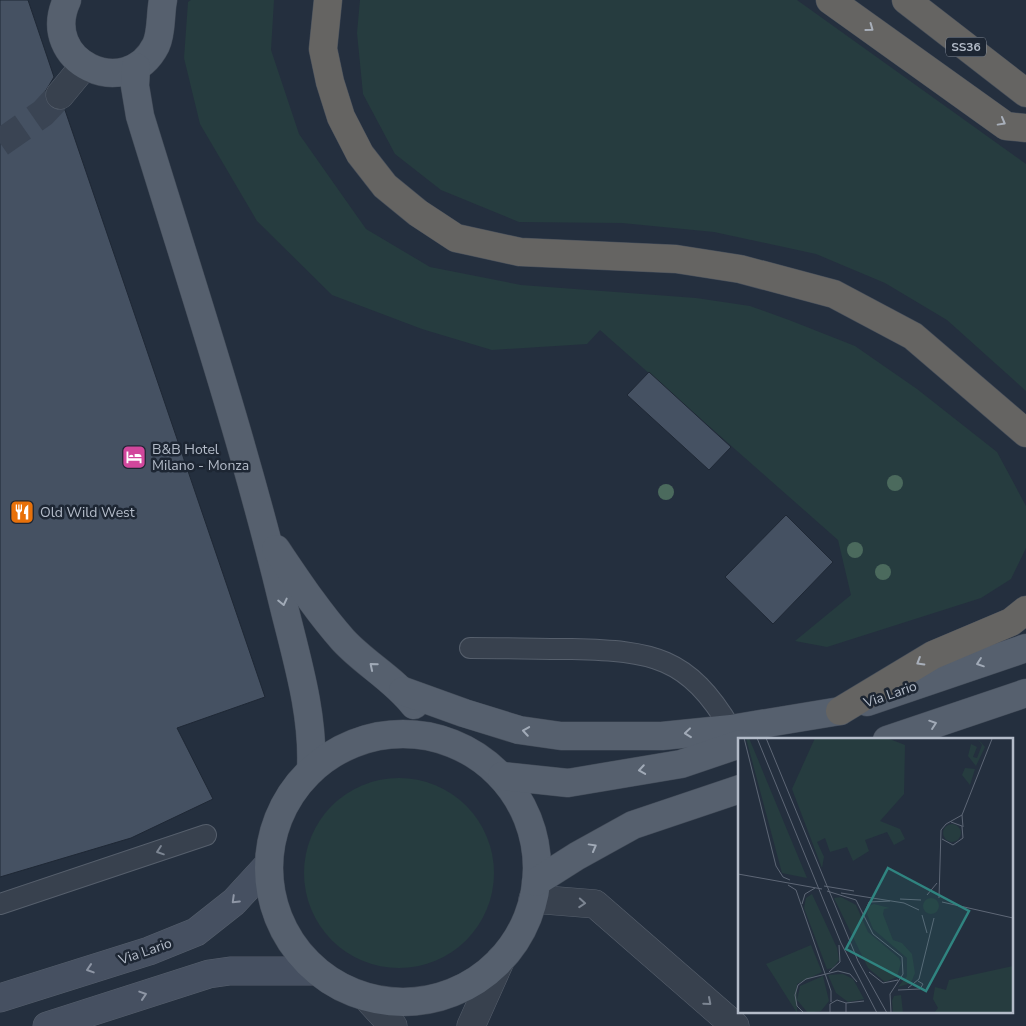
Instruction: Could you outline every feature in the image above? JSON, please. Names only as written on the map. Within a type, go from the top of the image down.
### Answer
[{"type":"highway","points":[[328,0],[323,49],[330,82],[341,117],[360,154],[385,186],[418,213],[456,238],[520,252],[676,259],[740,269],[834,294],[913,336],[1026,433]]},
{"type":"highway","points":[[830,0],[1006,126],[1026,128]]},
{"type":"highway","name":"SS36","points":[[906,0],[1026,93]]},
{"type":"highway","points":[[840,711],[933,655],[950,646],[1011,622],[1026,610]]},
{"type":"main road","points":[[67,0],[63,10],[61,26],[64,41],[72,56],[84,66],[98,72],[125,70],[147,58],[156,45],[160,30],[159,5]]},
{"type":"main road","points":[[125,70],[135,86],[140,116],[268,538],[299,664],[312,744],[311,770]]},
{"type":"main road","points":[[268,538],[315,606],[344,641],[403,691],[442,740]]},
{"type":"main road","name":"Via Lario","points":[[741,738],[840,711],[1026,648]]},
{"type":"main road","points":[[403,691],[519,730],[561,736],[741,738]]},
{"type":"main road","points":[[893,738],[1026,693]]},
{"type":"main road","points":[[396,734],[442,740],[477,757],[502,776],[523,808],[535,844],[535,891],[521,932],[501,959],[468,984],[430,999],[397,1004],[370,1001],[316,971],[296,949],[280,924],[271,895],[268,865],[271,839],[280,813],[293,790],[311,770],[350,744],[396,734]]},
{"type":"main road","name":"Via Lario","points":[[502,776],[568,783],[681,764],[738,739]]},
{"type":"main road","points":[[535,891],[577,856],[633,825],[738,790]]},
{"type":"main road","name":"Via Lario","points":[[0,998],[149,951],[196,932],[234,902],[268,865]]},
{"type":"main road","points":[[46,1026],[210,974],[230,971],[316,971]]},
{"type":"street","points":[[60,95],[84,66]]},
{"type":"street","points":[[535,891],[594,904],[735,1026]]},
{"type":"street","points":[[471,1026],[501,959]]},
{"type":"street","points":[[370,1001],[393,1026]]},
{"type":"lane","points":[[470,648],[616,650],[649,655],[676,668],[697,683],[714,701],[741,738]]},
{"type":"lane","points":[[0,904],[206,835]]},
{"type":"lane","points":[[0,986],[40,985]]},
{"type":"green space","points":[[191,0],[274,0],[271,50],[299,134],[366,229],[430,267],[521,285],[696,298],[750,306],[855,346],[917,389],[997,452],[1026,506],[1026,548],[1011,579],[981,598],[827,647],[795,641],[851,595],[838,540],[600,330],[587,344],[492,350],[422,329],[332,295],[257,221],[200,124],[184,58],[188,2]]},
{"type":"green space","points":[[360,0],[797,0],[1026,164],[1026,391],[947,320],[885,283],[816,254],[714,232],[622,223],[519,222],[441,190],[395,154],[363,94],[357,33]]},
{"type":"green space","points":[[408,778],[418,779],[444,789],[460,799],[473,812],[487,836],[493,854],[493,892],[487,910],[473,934],[460,947],[436,961],[418,967],[390,968],[380,967],[354,957],[338,947],[325,934],[311,910],[305,892],[304,864],[305,854],[315,828],[325,812],[338,799],[362,785],[380,779]]},
{"type":"building","points":[[0,0],[28,0],[54,77],[45,92],[45,100],[50,107],[65,110],[265,697],[177,728],[213,799],[131,838],[0,877]]},
{"type":"building","points":[[649,372],[731,447],[709,470],[627,395]]},
{"type":"building","points":[[786,515],[833,562],[773,624],[725,577]]},
{"type":"tunnel","points":[[0,143],[43,113],[60,95]]},
{"type":"place","name":"B&B Hotel Milano - Monza","points":[[134,457]]},
{"type":"place","name":"Old Wild West","points":[[22,512]]}]
